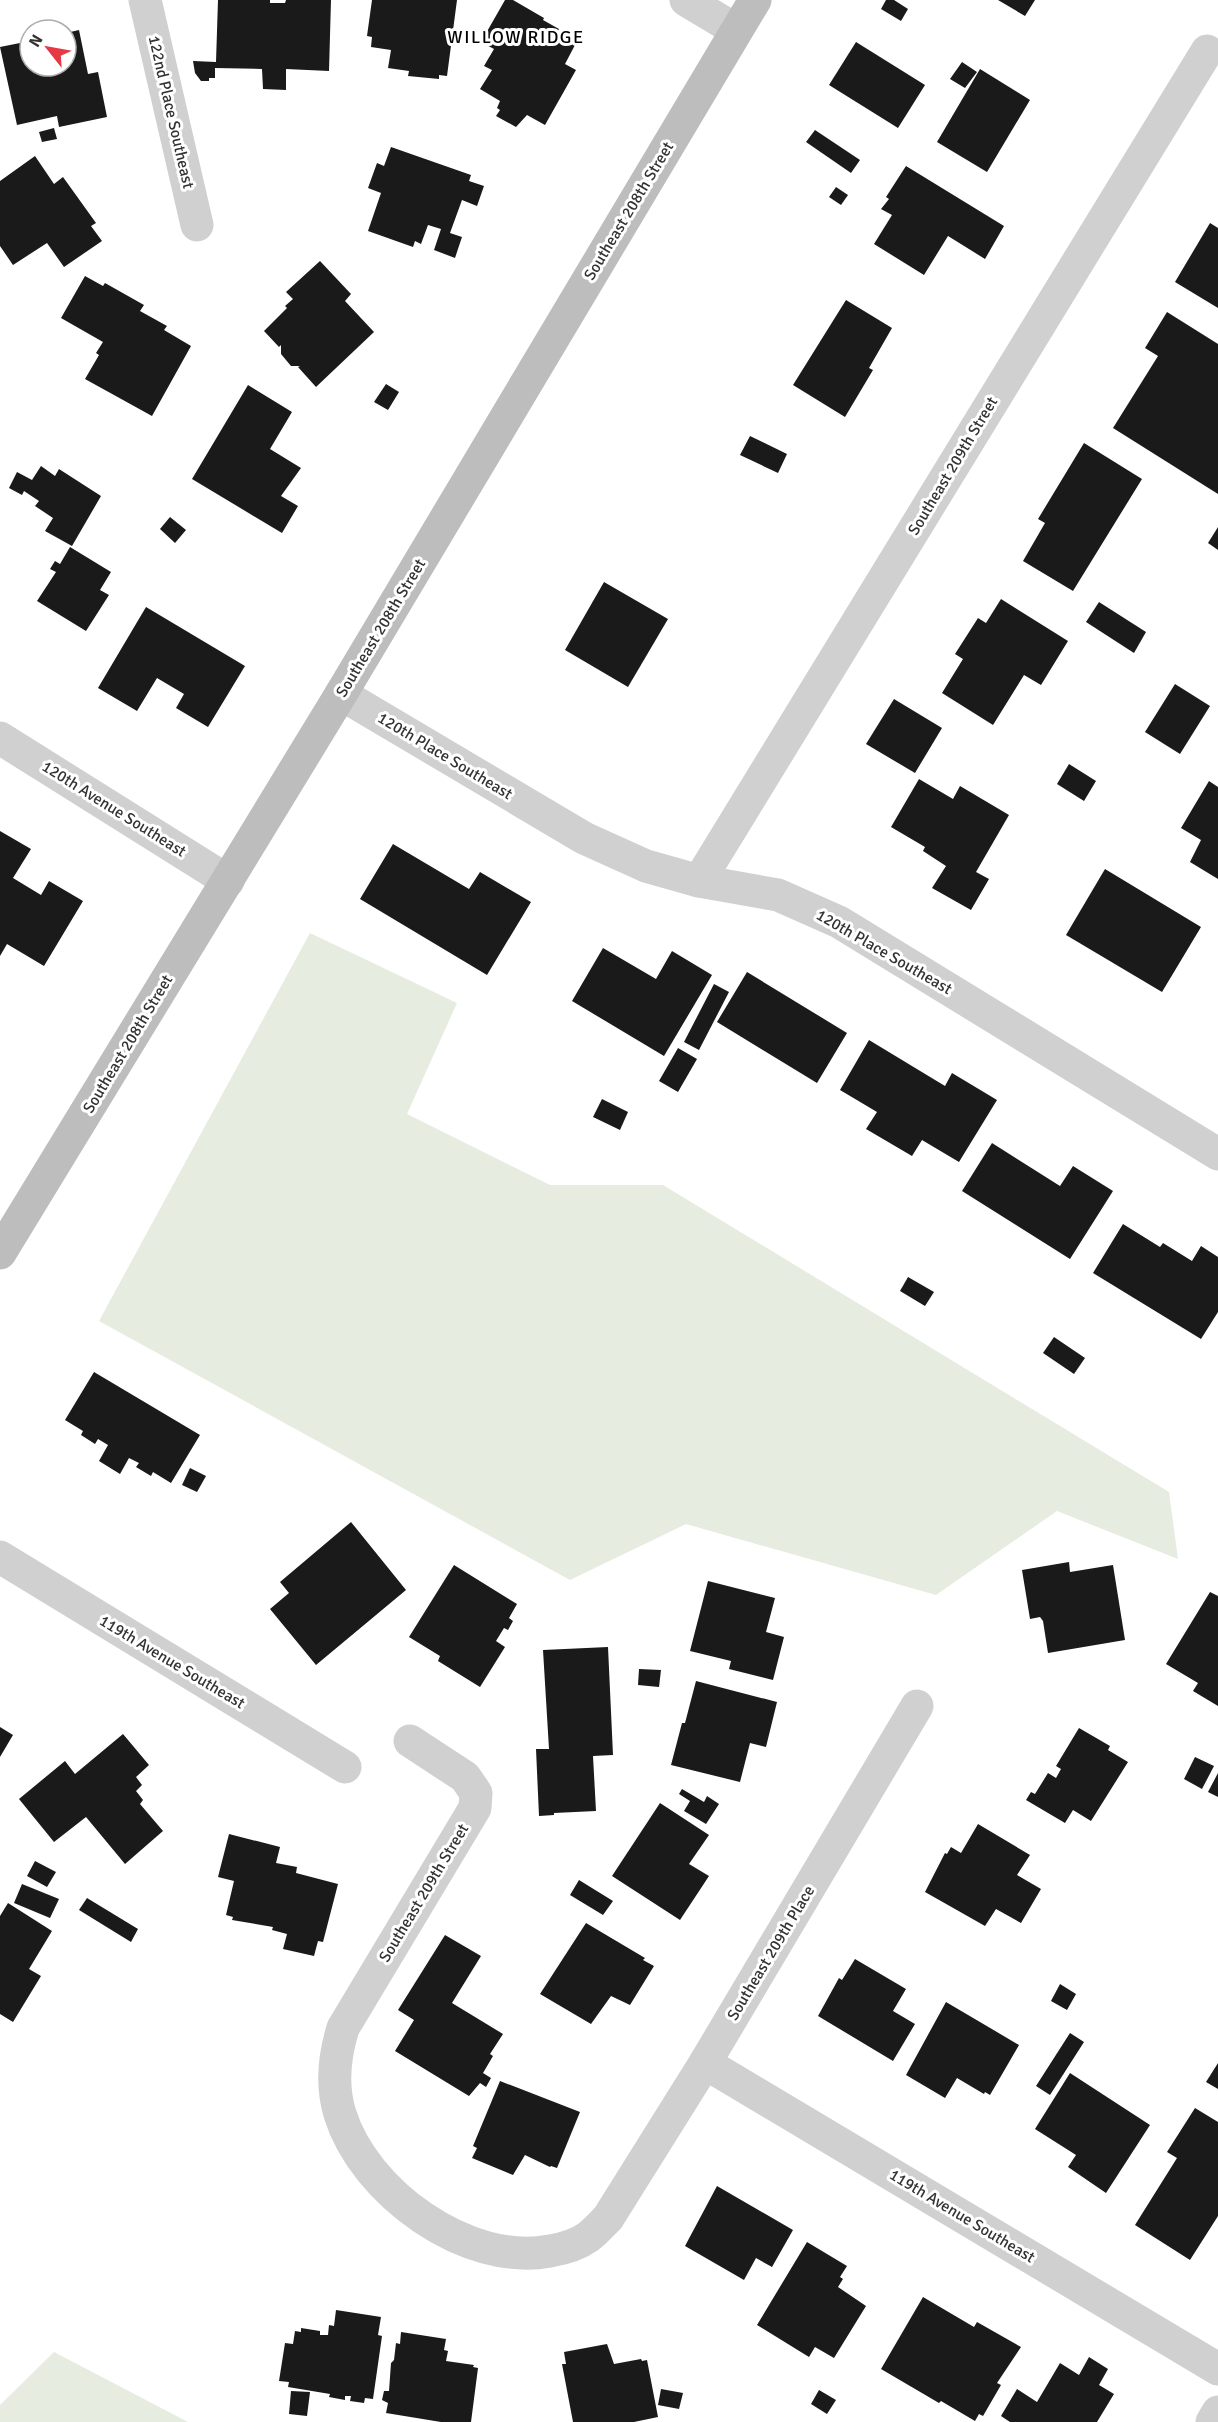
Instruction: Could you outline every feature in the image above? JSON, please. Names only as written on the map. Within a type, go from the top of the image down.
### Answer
[{"type":"main road","name":"Southeast 208th Street","points":[[0,1253],[341,694],[755,0]]},
{"type":"street","name":"122nd Place Southeast","points":[[146,0],[197,225]]},
{"type":"street","points":[[686,0],[736,30]]},
{"type":"street","name":"Southeast 209th Street","points":[[699,881],[1207,51]]},
{"type":"street","name":"120th Place Southeast","points":[[341,694],[584,838],[646,866],[699,881],[778,895],[839,922],[1218,1154]]},
{"type":"street","name":"120th Avenue Southeast","points":[[0,738],[228,880]]},
{"type":"street","name":"119th Avenue Southeast","points":[[0,1557],[345,1767]]},
{"type":"street","name":"Southeast 209th Place","points":[[621,2198],[705,2063],[917,1706]]},
{"type":"street","name":"Southeast 209th Street","points":[[410,1741],[465,1777],[476,1793],[475,1809],[343,2028],[336,2050],[334,2069],[339,2113],[346,2132],[362,2160],[375,2176],[413,2210],[462,2240],[488,2249],[533,2255],[562,2249],[588,2237],[608,2218],[621,2198]]},
{"type":"street","name":"119th Avenue Southeast","points":[[705,2063],[1218,2369]]},
{"type":"street","points":[[1212,2422],[1218,2412]]},
{"type":"shaded area","points":[[310,933],[457,1003],[407,1114],[550,1185],[663,1185],[1169,1492],[1178,1559],[1057,1511],[936,1595],[686,1524],[570,1580],[99,1321]]},
{"type":"shaded area","points":[[54,2352],[188,2422],[0,2422],[0,2405]]},
{"type":"building","points":[[218,0],[270,0],[270,3],[285,3],[286,0],[331,0],[329,71],[286,69],[286,90],[263,89],[262,69],[215,68],[215,78],[201,81],[195,73],[193,61],[216,62]]},
{"type":"building","points":[[372,0],[457,0],[447,76],[439,75],[439,79],[408,76],[409,71],[388,68],[391,50],[371,47],[372,37],[367,36]]},
{"type":"building","points":[[505,0],[513,0],[544,18],[543,20],[559,29],[556,34],[575,45],[565,64],[576,70],[545,125],[527,115],[516,127],[496,116],[500,110],[497,108],[500,101],[480,89],[492,70],[484,66],[494,49],[481,42]]},
{"type":"building","points":[[886,0],[894,0],[908,9],[901,21],[881,9]]},
{"type":"building","points":[[998,0],[1035,0],[1025,16]]},
{"type":"building","points":[[78,30],[88,74],[98,72],[107,117],[59,127],[57,116],[17,125],[0,47],[18,43],[18,78],[78,78]]},
{"type":"building","points":[[856,42],[925,85],[898,128],[829,85]]},
{"type":"building","points":[[962,62],[977,72],[965,88],[950,79]]},
{"type":"building","points":[[980,69],[1030,100],[987,172],[937,142]]},
{"type":"building","points":[[54,128],[57,139],[42,142],[39,132]]},
{"type":"building","points":[[815,130],[860,160],[851,173],[806,142]]},
{"type":"building","points":[[391,147],[471,175],[469,181],[484,186],[477,206],[462,200],[450,233],[462,237],[455,258],[434,250],[441,229],[428,225],[421,244],[415,241],[413,247],[368,231],[381,193],[368,188],[377,163],[384,166]]},
{"type":"building","points":[[35,156],[54,184],[63,177],[96,223],[91,226],[102,241],[64,267],[47,243],[13,265],[0,246],[0,181]]},
{"type":"building","points":[[906,166],[1004,226],[985,259],[948,236],[924,275],[874,244],[892,215],[881,209],[889,199],[886,197]]},
{"type":"building","points":[[836,187],[848,195],[841,205],[829,197]]},
{"type":"building","points":[[1210,223],[1218,228],[1218,308],[1175,282]]},
{"type":"building","points":[[320,261],[351,294],[345,301],[374,332],[316,387],[298,367],[300,366],[291,366],[281,354],[281,345],[279,347],[264,331],[293,299],[286,292]]},
{"type":"building","points":[[85,276],[103,286],[105,283],[144,305],[140,311],[167,326],[164,330],[191,346],[152,416],[85,379],[99,355],[96,353],[103,342],[61,318]]},
{"type":"building","points":[[846,300],[892,328],[869,368],[873,370],[845,417],[793,385]]},
{"type":"building","points":[[1167,312],[1218,344],[1218,494],[1113,428],[1158,356],[1145,348]]},
{"type":"building","points":[[386,384],[399,392],[388,410],[374,402]]},
{"type":"building","points":[[248,385],[292,412],[270,449],[301,468],[281,496],[298,506],[282,533],[192,479]]},
{"type":"building","points":[[750,436],[787,454],[778,473],[740,455]]},
{"type":"building","points":[[1084,443],[1142,479],[1073,591],[1023,561],[1045,523],[1038,519]]},
{"type":"building","points":[[41,466],[55,476],[59,469],[101,496],[72,546],[45,531],[53,518],[35,506],[39,501],[24,491],[22,495],[9,488],[17,472],[32,480]]},
{"type":"building","points":[[170,517],[186,530],[175,543],[160,529]]},
{"type":"building","points":[[1218,527],[1218,550],[1208,543]]},
{"type":"building","points":[[70,547],[111,572],[100,590],[109,595],[86,631],[37,601],[56,572],[50,569],[55,561],[60,564]]},
{"type":"building","points":[[604,582],[668,619],[628,687],[565,650]]},
{"type":"building","points":[[1001,599],[1068,641],[1041,685],[1024,675],[993,725],[942,693],[963,659],[955,654],[978,618],[986,623]]},
{"type":"building","points":[[1099,602],[1146,632],[1134,653],[1086,622]]},
{"type":"building","points":[[146,607],[245,666],[208,727],[176,708],[184,694],[157,678],[137,711],[98,688]]},
{"type":"building","points":[[1175,684],[1210,706],[1180,754],[1145,732]]},
{"type":"building","points":[[894,699],[942,728],[915,773],[866,744]]},
{"type":"building","points":[[1069,764],[1096,781],[1084,801],[1057,784]]},
{"type":"building","points":[[919,779],[953,799],[960,786],[1009,815],[976,872],[989,879],[971,910],[932,888],[946,866],[923,851],[925,847],[891,827]]},
{"type":"building","points":[[1209,781],[1218,787],[1218,879],[1190,862],[1201,840],[1181,828]]},
{"type":"building","points":[[0,831],[31,849],[13,878],[41,895],[49,881],[83,901],[44,966],[7,944],[0,956]]},
{"type":"building","points":[[393,844],[469,889],[480,872],[531,902],[487,975],[360,899]]},
{"type":"building","points":[[1105,869],[1201,927],[1162,992],[1066,935]]},
{"type":"building","points":[[603,948],[656,979],[672,951],[712,975],[664,1056],[572,1001]]},
{"type":"building","points":[[747,972],[847,1033],[817,1083],[717,1022]]},
{"type":"building","points":[[714,984],[729,992],[699,1050],[684,1042]]},
{"type":"building","points":[[869,1040],[945,1086],[952,1073],[997,1100],[959,1162],[922,1140],[912,1156],[866,1129],[877,1112],[840,1090]]},
{"type":"building","points":[[678,1048],[697,1059],[678,1092],[659,1081]]},
{"type":"building","points":[[602,1099],[628,1112],[620,1130],[593,1117]]},
{"type":"building","points":[[992,1143],[1060,1186],[1073,1166],[1113,1191],[1070,1259],[962,1191]]},
{"type":"building","points":[[1123,1224],[1160,1247],[1163,1243],[1192,1261],[1201,1246],[1218,1257],[1218,1312],[1201,1339],[1093,1273]]},
{"type":"building","points":[[908,1277],[934,1292],[925,1306],[900,1291]]},
{"type":"building","points":[[1054,1337],[1085,1358],[1074,1374],[1043,1353]]},
{"type":"building","points":[[94,1372],[200,1435],[171,1483],[153,1472],[151,1476],[136,1467],[139,1463],[129,1458],[120,1474],[99,1461],[108,1445],[98,1439],[95,1444],[81,1435],[83,1431],[65,1420]]},
{"type":"building","points":[[190,1468],[206,1476],[197,1492],[182,1485]]},
{"type":"building","points":[[351,1522],[406,1590],[316,1665],[270,1609],[289,1593],[280,1582]]},
{"type":"building","points":[[1069,1562],[1070,1572],[1113,1565],[1125,1640],[1048,1653],[1043,1621],[1040,1617],[1030,1619],[1022,1570]]},
{"type":"building","points":[[454,1565],[517,1604],[509,1618],[513,1621],[508,1630],[504,1628],[496,1641],[505,1647],[480,1687],[438,1661],[440,1656],[409,1637]]},
{"type":"building","points":[[708,1581],[775,1598],[766,1632],[784,1637],[773,1680],[729,1669],[731,1661],[690,1651]]},
{"type":"building","points":[[1210,1592],[1218,1596],[1218,1706],[1193,1691],[1198,1683],[1166,1664]]},
{"type":"building","points":[[608,1647],[613,1755],[593,1756],[596,1811],[539,1816],[536,1749],[549,1749],[543,1650]]},
{"type":"building","points":[[639,1669],[661,1670],[659,1687],[638,1685]]},
{"type":"building","points":[[696,1681],[777,1702],[766,1747],[750,1743],[740,1782],[671,1765]]},
{"type":"building","points":[[0,1727],[13,1735],[0,1757]]},
{"type":"building","points":[[1079,1728],[1110,1746],[1108,1750],[1128,1762],[1091,1821],[1073,1810],[1065,1823],[1026,1800],[1031,1792],[1035,1794],[1048,1773],[1056,1778],[1061,1769],[1056,1766]]},
{"type":"building","points":[[123,1734],[149,1765],[136,1777],[142,1785],[136,1791],[143,1800],[140,1804],[163,1831],[125,1864],[86,1817],[54,1842],[19,1799],[65,1761],[75,1774]]},
{"type":"building","points":[[1195,1757],[1214,1766],[1202,1789],[1184,1779]]},
{"type":"building","points":[[1218,1773],[1218,1797],[1208,1792]]},
{"type":"building","points":[[682,1789],[704,1802],[707,1796],[719,1804],[706,1824],[684,1811],[690,1801],[679,1794]]},
{"type":"building","points":[[660,1803],[709,1835],[689,1864],[709,1876],[680,1920],[612,1876]]},
{"type":"building","points":[[978,1824],[1030,1855],[1017,1875],[1041,1889],[1021,1923],[996,1909],[985,1926],[925,1892],[945,1853],[947,1854],[951,1847],[961,1853]]},
{"type":"building","points":[[229,1834],[280,1847],[276,1863],[297,1867],[296,1873],[338,1884],[323,1942],[318,1941],[314,1956],[283,1949],[287,1934],[272,1930],[273,1927],[232,1920],[233,1917],[226,1915],[234,1881],[218,1877]]},
{"type":"building","points":[[35,1861],[56,1872],[47,1887],[27,1876]]},
{"type":"building","points":[[579,1880],[613,1901],[603,1915],[570,1895]]},
{"type":"building","points":[[22,1884],[59,1899],[50,1918],[14,1903]]},
{"type":"building","points":[[87,1898],[138,1929],[131,1942],[79,1910]]},
{"type":"building","points":[[8,1903],[52,1931],[29,1969],[41,1976],[13,2022],[0,2014],[0,1916]]},
{"type":"building","points":[[586,1923],[645,1958],[643,1960],[654,1966],[630,2005],[611,1996],[591,2024],[540,1994]]},
{"type":"building","points":[[445,1935],[481,1956],[452,2003],[503,2034],[490,2054],[493,2056],[483,2073],[491,2078],[486,2087],[480,2083],[469,2096],[395,2051],[414,2020],[398,2010]]},
{"type":"building","points":[[855,1959],[906,1989],[893,2011],[915,2024],[893,2061],[818,2016],[839,1978],[842,1980]]},
{"type":"building","points":[[1060,1984],[1076,1994],[1067,2010],[1051,2001]]},
{"type":"building","points":[[946,2002],[1019,2045],[990,2095],[985,2092],[984,2094],[957,2078],[945,2098],[906,2075]]},
{"type":"building","points":[[1070,2033],[1084,2042],[1050,2095],[1036,2086]]},
{"type":"building","points":[[1218,2063],[1218,2089],[1206,2082]]},
{"type":"building","points":[[1070,2073],[1150,2125],[1106,2193],[1068,2167],[1076,2155],[1035,2129]]},
{"type":"building","points":[[500,2081],[580,2112],[557,2168],[525,2155],[513,2175],[472,2158],[477,2148],[473,2146]]},
{"type":"building","points":[[1195,2108],[1218,2122],[1218,2216],[1190,2260],[1135,2225],[1177,2158],[1167,2152]]},
{"type":"building","points":[[717,2186],[793,2230],[772,2267],[756,2258],[744,2280],[685,2246]]},
{"type":"building","points":[[807,2242],[847,2266],[840,2277],[843,2279],[838,2287],[866,2306],[834,2358],[815,2347],[809,2357],[757,2325]]},
{"type":"building","points":[[923,2297],[974,2327],[977,2322],[1021,2347],[997,2383],[1001,2385],[983,2416],[979,2414],[975,2421],[881,2369]]},
{"type":"building","points":[[336,2310],[381,2317],[378,2335],[382,2336],[373,2399],[365,2398],[364,2403],[350,2401],[351,2396],[345,2396],[345,2400],[329,2397],[330,2394],[288,2387],[289,2382],[279,2381],[285,2343],[293,2344],[295,2331],[301,2332],[301,2328],[320,2331],[320,2335],[328,2335],[329,2325],[334,2326]]},
{"type":"building","points":[[401,2332],[446,2339],[444,2350],[448,2351],[446,2361],[474,2365],[473,2367],[478,2368],[471,2422],[441,2422],[386,2413],[388,2403],[382,2400],[384,2391],[389,2391],[391,2363],[394,2360],[396,2343],[400,2344]]},
{"type":"building","points":[[607,2344],[614,2364],[647,2360],[658,2417],[634,2422],[573,2422],[562,2364],[566,2364],[564,2352]]},
{"type":"building","points":[[1089,2357],[1108,2369],[1099,2385],[1114,2394],[1097,2422],[1010,2422],[1001,2416],[1017,2389],[1037,2402],[1060,2363],[1079,2375]]},
{"type":"building","points":[[661,2389],[683,2393],[679,2409],[658,2405]]},
{"type":"building","points":[[819,2390],[836,2400],[827,2414],[811,2404]]},
{"type":"building","points":[[291,2391],[310,2392],[307,2416],[289,2414]]},
{"type":"district","name":"WILLOW RIDGE","points":[[516,37]]}]
